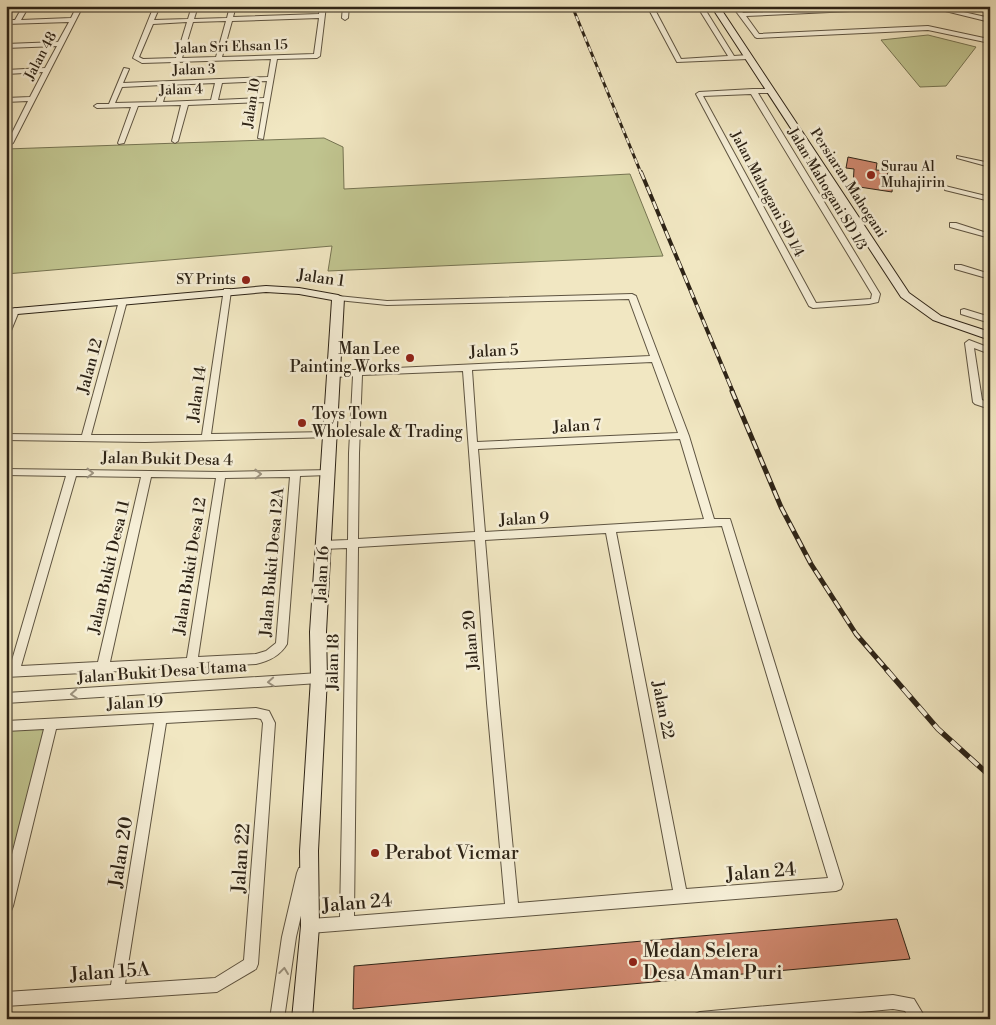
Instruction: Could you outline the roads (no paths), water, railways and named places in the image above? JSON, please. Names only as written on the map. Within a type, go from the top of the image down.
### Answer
[{"type":"street","points":[[17,22],[26,6]]},
{"type":"street","name":"Jalan 48","points":[[10,143],[80,6]]},
{"type":"street","points":[[157,6],[151,22],[322,16],[323,6]]},
{"type":"street","points":[[178,61],[194,6]]},
{"type":"street","points":[[218,59],[233,6]]},
{"type":"street","points":[[345,18],[346,6]]},
{"type":"street","points":[[650,6],[679,60],[748,57]]},
{"type":"street","points":[[700,6],[732,58]]},
{"type":"street","points":[[716,8],[778,6]]},
{"type":"street","points":[[741,15],[913,6]]},
{"type":"street","points":[[928,6],[990,20]]},
{"type":"street","points":[[959,6],[990,13]]},
{"type":"street","name":"Persiaran Mahogani","points":[[716,8],[905,295],[937,318],[990,336]]},
{"type":"street","points":[[736,8],[757,36],[928,28],[984,40],[990,34]]},
{"type":"street","name":"Jalan Sri Ehsan 15","points":[[151,22],[136,58],[146,62],[317,56],[322,16]]},
{"type":"street","points":[[6,22],[73,20]]},
{"type":"street","points":[[6,46],[61,44]]},
{"type":"street","name":"Jalan 10","points":[[261,138],[272,58]]},
{"type":"street","points":[[111,106],[126,69]]},
{"type":"street","points":[[6,72],[48,70]]},
{"type":"street","name":"Jalan 3","points":[[119,85],[270,80]]},
{"type":"street","points":[[214,102],[219,81]]},
{"type":"street","points":[[159,104],[166,83]]},
{"type":"street","points":[[753,91],[770,91]]},
{"type":"street","name":"Jalan Mahogani SD 1/4","points":[[753,91],[699,94],[813,306]]},
{"type":"street","name":"Jalan Mahogani SD 1/3","points":[[753,91],[876,294],[875,300],[869,302],[813,306]]},
{"type":"street","points":[[6,100],[32,99]]},
{"type":"street","name":"Jalan 4","points":[[97,106],[267,100]]},
{"type":"street","points":[[175,141],[185,103]]},
{"type":"street","points":[[120,143],[135,105]]},
{"type":"street","points":[[959,157],[990,165]]},
{"type":"street","points":[[948,188],[990,199]]},
{"type":"street","points":[[953,224],[990,236]]},
{"type":"street","points":[[958,267],[990,277]]},
{"type":"street","name":"Jalan 1","points":[[10,312],[227,291],[278,289],[387,303],[632,296],[655,359]]},
{"type":"street","name":"Jalan 14","points":[[227,291],[206,438],[330,435]]},
{"type":"street","name":"Jalan 16","points":[[302,1019],[310,926],[309,851],[320,678],[318,632],[338,298]]},
{"type":"street","name":"Jalan 12","points":[[86,438],[123,301]]},
{"type":"street","points":[[6,333],[10,312]]},
{"type":"street","points":[[964,312],[990,320]]},
{"type":"street","points":[[990,351],[969,344],[978,402],[990,406]]},
{"type":"street","points":[[655,359],[684,436],[710,523]]},
{"type":"street","name":"Jalan 5","points":[[334,374],[655,359]]},
{"type":"street","name":"Jalan 20","points":[[467,368],[512,910]]},
{"type":"street","name":"Jalan 18","points":[[347,923],[352,543],[358,372]]},
{"type":"street","name":"Jalan 7","points":[[473,446],[684,436]]},
{"type":"street","points":[[6,437],[206,438]]},
{"type":"street","name":"Jalan Bukit Desa 4","points":[[6,472],[221,475],[328,472]]},
{"type":"street","points":[[10,672],[72,473]]},
{"type":"street","name":"Jalan Bukit Desa 11","points":[[103,667],[146,473]]},
{"type":"street","name":"Jalan Bukit Desa 12A","points":[[275,652],[281,644],[296,474]]},
{"type":"street","name":"Jalan Bukit Desa 12","points":[[192,662],[221,475]]},
{"type":"street","name":"Jalan 9","points":[[323,545],[726,522]]},
{"type":"street","name":"Jalan 24","points":[[310,926],[836,884],[726,522]]},
{"type":"street","name":"Jalan 22","points":[[610,529],[681,897]]},
{"type":"street","name":"Jalan Bukit Desa Utama","points":[[10,672],[256,659],[267,658],[275,652]]},
{"type":"street","name":"Jalan Bukit Desa Utama","points":[[6,698],[320,678]]},
{"type":"street","name":"Jalan 19","points":[[6,726],[256,713],[265,716]]},
{"type":"street","name":"Jalan 22","points":[[217,986],[251,964],[269,723],[265,716]]},
{"type":"street","name":"Jalan 20","points":[[117,992],[161,718]]},
{"type":"street","points":[[6,906],[10,875],[52,724]]},
{"type":"street","name":"Jalan 16","points":[[276,1019],[280,1009],[288,936],[309,851]]},
{"type":"street","name":"Jalan 15A","points":[[6,999],[217,986]]},
{"type":"street","points":[[700,1019],[893,1002],[909,1004],[919,1019]]},
{"type":"railway","points":[[572,6],[641,173]]},
{"type":"railway","points":[[641,172],[733,392]]},
{"type":"railway","points":[[732,391],[781,507],[811,564],[856,634],[888,671]]},
{"type":"railway","points":[[887,670],[938,729],[990,776]]},
{"type":"place","name":"Surau Al Muhajirin","points":[[871,175]]},
{"type":"place","name":"SY Prints","points":[[246,280]]},
{"type":"place","name":"Man Lee Painting Works","points":[[410,358]]},
{"type":"place","name":"Toys Town Wholesale & Trading","points":[[302,423]]},
{"type":"place","name":"Perabot Vicmar","points":[[375,853]]},
{"type":"place","name":"Medan Selera Desa Aman Puri","points":[[633,962]]}]
